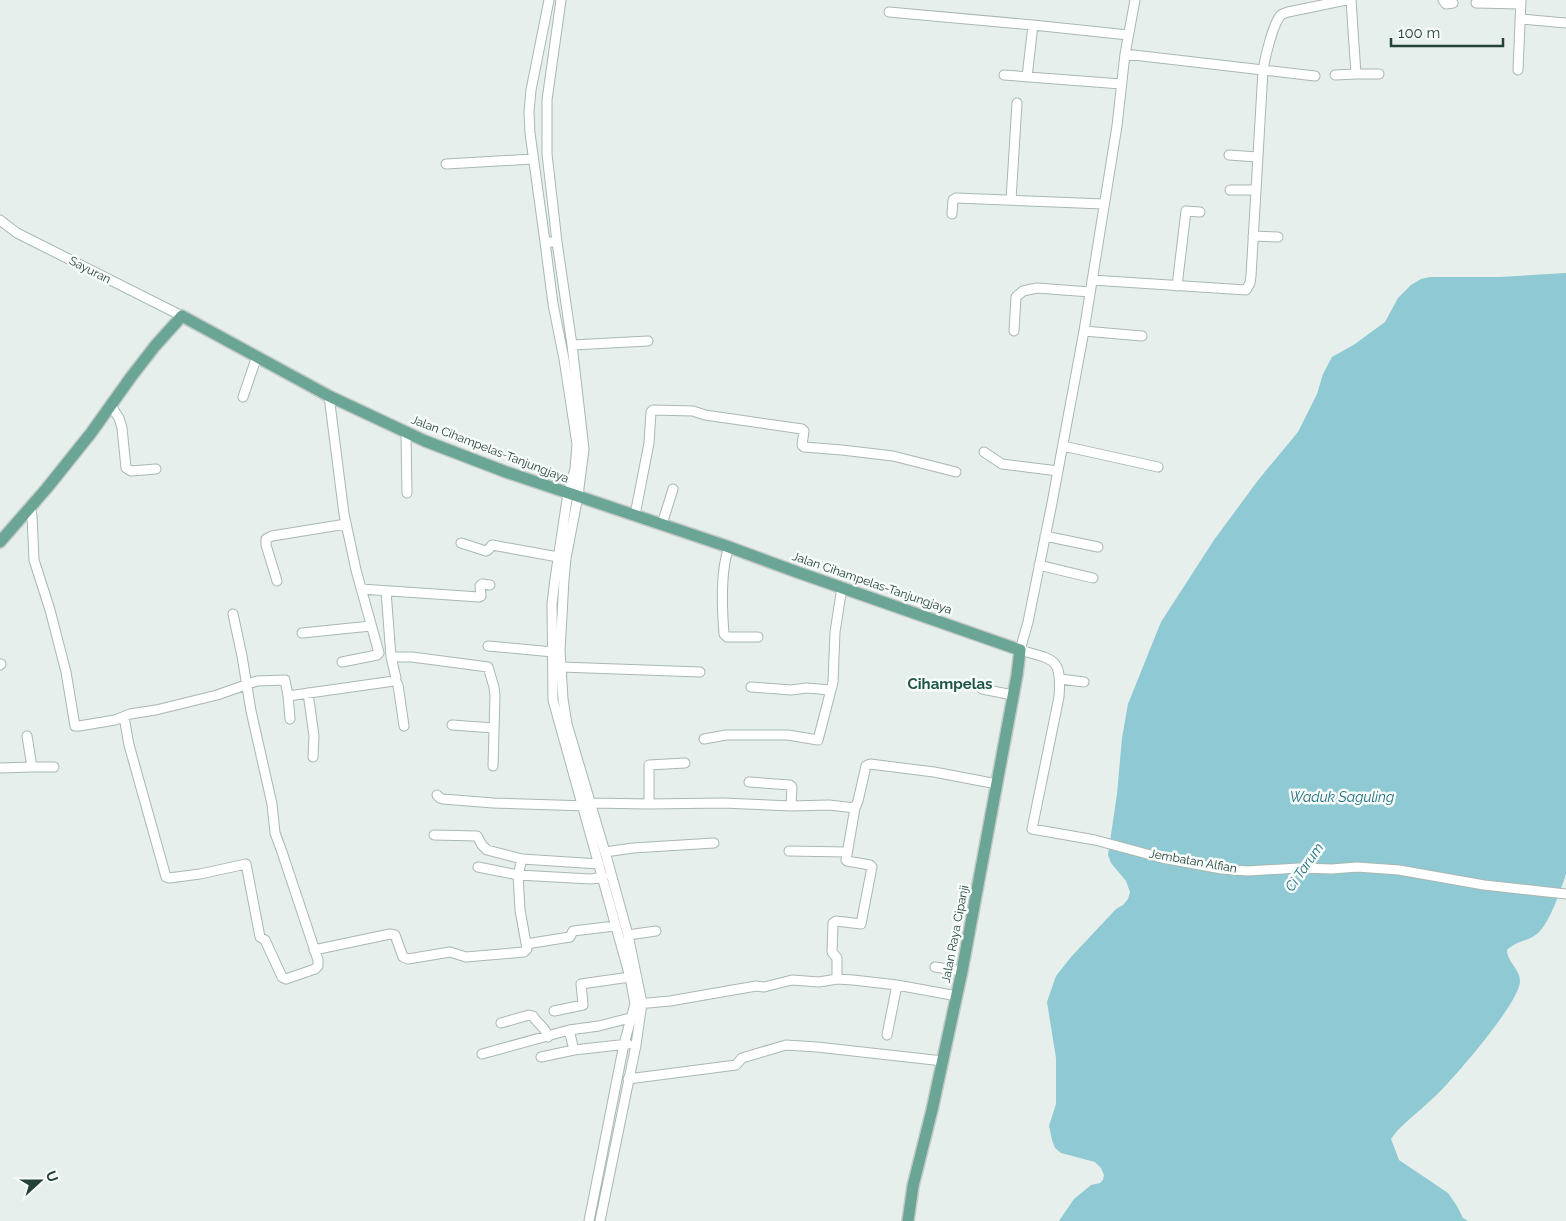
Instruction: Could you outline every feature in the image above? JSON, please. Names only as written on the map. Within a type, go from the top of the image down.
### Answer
[{"type":"main road","name":"Jalan Cihampelas-Tanjungjaya","points":[[182,316],[329,396],[406,433],[468,458],[573,495],[729,546],[1020,650]]},
{"type":"main road","points":[[0,542],[47,488],[91,433],[149,353],[182,316]]},
{"type":"main road","name":"Jalan Raya Cipanji","points":[[908,1221],[913,1186],[962,972],[1020,650]]},
{"type":"street","points":[[549,0],[530,90],[530,133],[533,159],[551,242],[562,315],[577,444],[566,558],[557,605],[560,667],[558,700]]},
{"type":"street","points":[[551,242],[547,154],[547,100],[561,0]]},
{"type":"street","points":[[1084,682],[1060,679],[1056,665],[1052,660],[1020,650],[1045,536],[1084,331],[1116,126],[1125,54],[1135,0]]},
{"type":"street","points":[[1092,280],[1246,290],[1250,283],[1262,70],[1269,44],[1282,15],[1288,12],[1346,0]]},
{"type":"street","points":[[1351,0],[1356,74]]},
{"type":"street","points":[[1443,0],[1446,4],[1453,3]]},
{"type":"street","points":[[1476,4],[1521,2],[1518,70]]},
{"type":"street","points":[[889,12],[1128,35]]},
{"type":"street","points":[[1520,19],[1566,23]]},
{"type":"street","points":[[1027,77],[1033,25]]},
{"type":"street","points":[[1125,54],[1315,76]]},
{"type":"street","points":[[1336,75],[1379,74]]},
{"type":"street","points":[[1004,75],[1121,84]]},
{"type":"street","points":[[1012,200],[1017,103]]},
{"type":"street","points":[[1229,155],[1257,157]]},
{"type":"street","points":[[446,164],[533,159]]},
{"type":"street","points":[[1230,190],[1256,190]]},
{"type":"street","points":[[952,214],[953,200],[955,198],[1104,204]]},
{"type":"street","points":[[1177,286],[1186,211],[1200,212]]},
{"type":"street","name":"Sayuran","points":[[0,220],[17,233],[182,316]]},
{"type":"street","points":[[1253,236],[1278,237]]},
{"type":"street","points":[[1014,331],[1016,297],[1023,291],[1037,288],[1090,292]]},
{"type":"street","points":[[562,315],[572,345],[584,449],[558,557],[557,605],[553,652],[558,700],[588,805],[605,852],[628,935],[638,1004],[636,1045],[600,1221]]},
{"type":"street","points":[[1084,331],[1142,336]]},
{"type":"street","points":[[572,345],[648,341]]},
{"type":"street","points":[[243,397],[257,356]]},
{"type":"street","points":[[329,396],[346,524],[379,654],[342,662]]},
{"type":"street","points":[[111,406],[119,418],[122,428],[126,468],[130,471],[156,469]]},
{"type":"street","points":[[635,515],[650,437],[651,412],[653,410],[693,411],[706,415],[802,429],[804,431],[802,445],[804,447],[893,456],[956,472]]},
{"type":"street","points":[[406,433],[407,493]]},
{"type":"street","points":[[1063,446],[1158,467]]},
{"type":"street","points":[[984,452],[1002,464],[1058,471]]},
{"type":"street","points":[[662,524],[673,489]]},
{"type":"street","points":[[30,506],[34,560],[50,610],[66,672],[74,724],[79,726],[115,720],[217,695],[257,681],[285,680],[290,720]]},
{"type":"street","points":[[277,581],[266,546],[266,539],[288,533],[346,524]]},
{"type":"street","points":[[1045,536],[1098,548]]},
{"type":"street","points":[[461,544],[486,551],[492,545],[558,557]]},
{"type":"street","points":[[729,546],[723,574],[724,634],[727,638],[758,637]]},
{"type":"street","points":[[1039,565],[1093,578]]},
{"type":"street","points":[[361,589],[479,597],[481,596],[480,586],[482,584],[490,585]]},
{"type":"street","points":[[704,739],[726,735],[788,735],[818,740],[833,682],[835,632],[842,587]]},
{"type":"street","points":[[386,591],[391,656],[398,685],[404,726]]},
{"type":"street","points":[[124,717],[129,746],[166,877],[200,874],[246,864],[260,936],[265,940],[282,977],[286,979],[315,969],[318,966],[314,950],[274,833],[272,804],[233,614]]},
{"type":"street","points":[[302,633],[371,626]]},
{"type":"street","points":[[488,646],[553,652]]},
{"type":"street","points":[[391,656],[412,656],[488,667],[494,686],[493,766]]},
{"type":"street","points":[[560,667],[700,672]]},
{"type":"street","name":"Jembatan Alfian","points":[[1060,679],[1059,696],[1033,829],[1095,840],[1162,858],[1222,869],[1248,871],[1357,867],[1399,870],[1484,885],[1566,894]]},
{"type":"street","points":[[288,696],[396,680]]},
{"type":"street","points":[[751,687],[830,690]]},
{"type":"street","points":[[982,689],[1013,696]]},
{"type":"street","points":[[308,693],[314,736],[313,757]]},
{"type":"street","points":[[452,726],[494,728]]},
{"type":"street","points":[[27,736],[32,767]]},
{"type":"street","points":[[649,804],[649,765],[685,763]]},
{"type":"street","points":[[837,979],[837,958],[832,952],[833,923],[836,920],[861,924],[872,867],[846,861],[846,852],[865,767],[868,764],[934,772],[996,784]]},
{"type":"street","points":[[0,768],[54,767]]},
{"type":"street","points":[[749,782],[790,785],[792,787],[791,806]]},
{"type":"street","points":[[437,795],[443,799],[493,803],[588,805],[723,802],[791,806],[829,805],[855,808]]},
{"type":"street","points":[[588,805],[599,864],[638,1004],[630,1018],[624,1044],[589,1221]]},
{"type":"street","points":[[434,835],[477,836],[483,847],[487,850],[522,859],[599,864]]},
{"type":"street","points":[[605,852],[632,848],[714,843]]},
{"type":"street","points":[[789,850],[846,852]]},
{"type":"street","points":[[314,950],[390,934],[395,935],[403,957],[408,959],[450,952],[466,957],[524,952],[526,944],[520,910],[518,875],[522,859]]},
{"type":"street","points":[[478,867],[518,875],[591,879],[603,877]]},
{"type":"street","points":[[526,944],[570,937],[572,931],[615,926]]},
{"type":"street","points":[[628,935],[656,931]]},
{"type":"street","points":[[935,967],[962,972]]},
{"type":"street","points":[[554,1011],[583,1005],[581,984],[630,977]]},
{"type":"street","points":[[638,1004],[670,1001],[792,980],[819,982],[837,979],[897,985],[957,996]]},
{"type":"street","points":[[887,1035],[897,985]]},
{"type":"street","points":[[500,1023],[529,1015],[533,1016],[547,1030],[548,1036]]},
{"type":"street","points":[[482,1054],[569,1030],[599,1026],[630,1018]]},
{"type":"street","points":[[569,1030],[574,1050]]},
{"type":"street","points":[[541,1057],[574,1050],[624,1044],[636,1045]]},
{"type":"street","points":[[628,1079],[736,1065],[742,1058],[786,1045],[943,1061]]},
{"type":"water","name":"Waduk Saguling","points":[[1566,273],[1566,874],[1549,917],[1539,932],[1507,950],[1520,981],[1518,990],[1511,1003],[1455,1076],[1391,1139],[1399,1160],[1448,1193],[1463,1218],[1468,1221],[1059,1221],[1074,1199],[1091,1185],[1100,1183],[1104,1175],[1101,1168],[1095,1162],[1061,1153],[1055,1148],[1052,1140],[1049,1126],[1056,1104],[1056,1058],[1047,1002],[1056,976],[1071,957],[1116,909],[1128,899],[1130,892],[1126,881],[1111,863],[1108,855],[1128,704],[1161,622],[1214,540],[1259,479],[1298,432],[1317,394],[1323,374],[1332,357],[1355,344],[1385,322],[1398,298],[1411,285],[1421,279],[1430,277],[1500,277]]},
{"type":"district","name":"Cihampelas","points":[[950,684]]},
{"type":"water label","name":"Ci Tarum","points":[[1304,867]]}]
